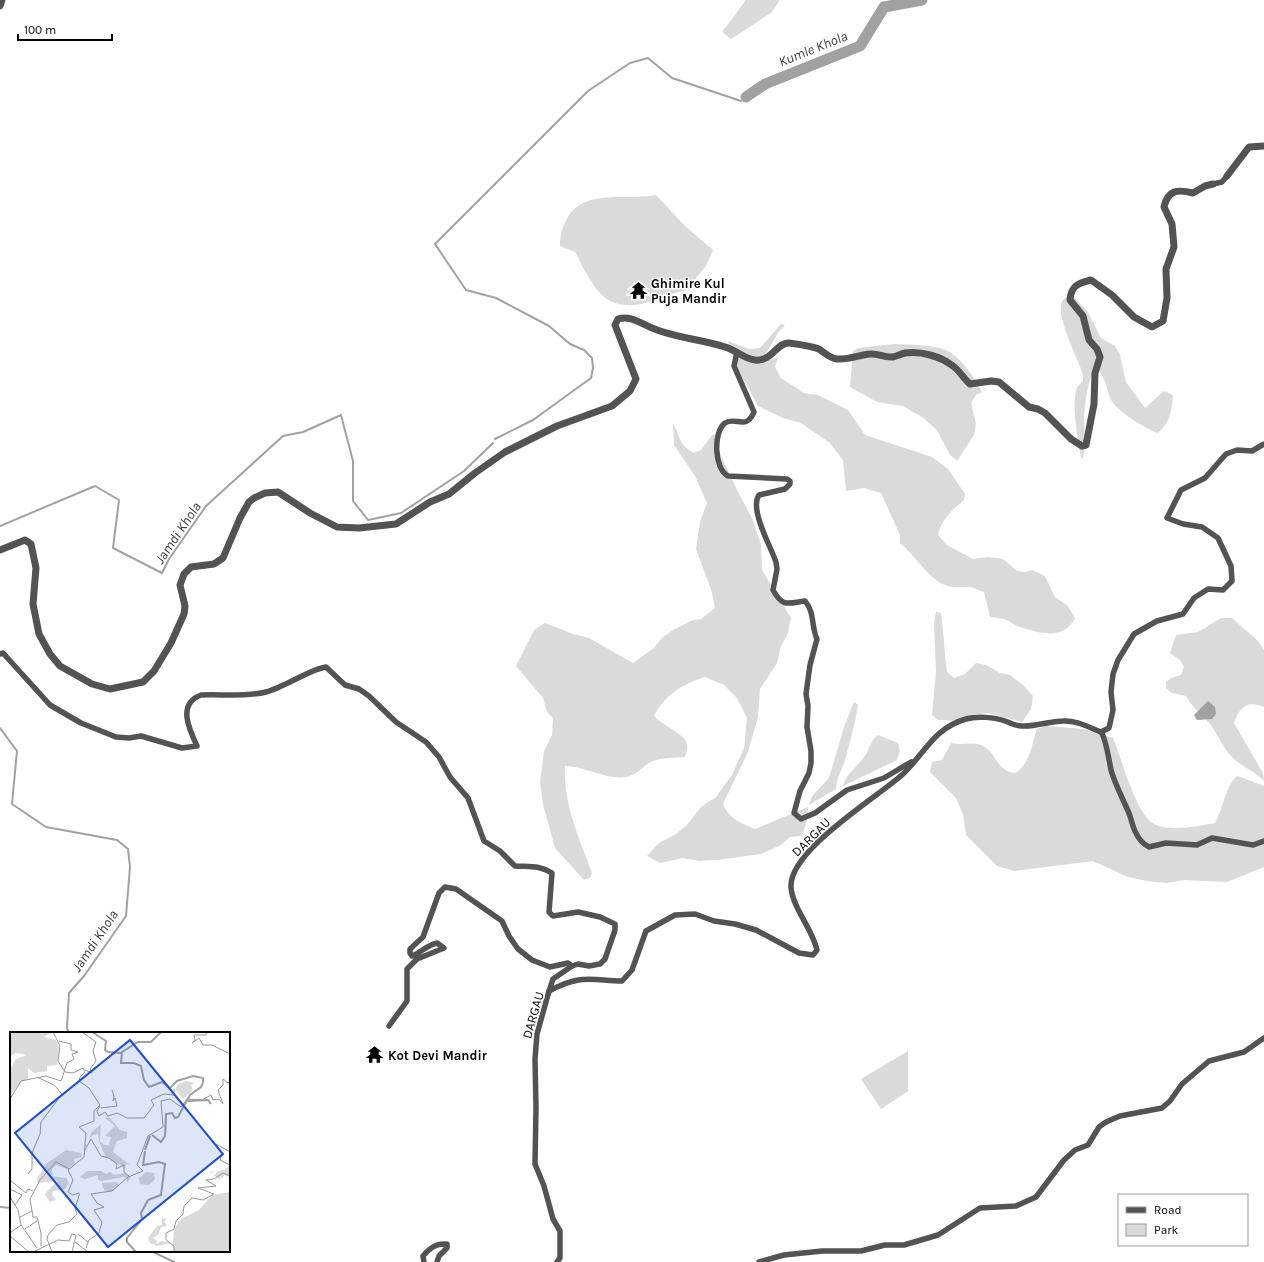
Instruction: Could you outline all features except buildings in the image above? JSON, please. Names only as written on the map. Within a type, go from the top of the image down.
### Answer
[{"type":"street","points":[[0,6],[2,0]]},
{"type":"street","points":[[0,550],[24,540],[31,544],[36,568],[33,604],[39,634],[50,654],[60,666],[69,673],[92,684],[110,689],[143,682],[154,671],[171,643],[184,614],[185,606],[180,585],[184,574],[191,567],[214,564],[223,558],[240,518],[249,502],[254,498],[265,493],[278,492],[310,513],[338,527],[359,528],[396,524],[430,502],[449,494],[475,472],[505,452],[558,426],[612,406],[630,391],[636,379],[615,325],[618,320],[624,318],[639,321],[650,328],[676,336],[726,347],[747,358],[759,360],[771,356],[783,344],[788,343],[818,349],[827,356],[836,359],[877,354],[882,357],[894,357],[905,353],[933,356],[942,359],[953,366],[970,384],[991,381],[999,382],[1029,407],[1038,409],[1044,413],[1071,439],[1082,446],[1086,445],[1094,404],[1095,374],[1100,357],[1097,348],[1089,340],[1083,316],[1070,300],[1071,291],[1080,282],[1090,280],[1112,295],[1134,317],[1152,327],[1157,326],[1163,321],[1167,298],[1166,269],[1174,247],[1172,224],[1164,207],[1166,198],[1175,192],[1182,191],[1193,193],[1205,186],[1222,182],[1249,147],[1264,146]]},
{"type":"street","points":[[737,352],[734,366],[754,412],[752,417],[744,422],[730,422],[723,426],[720,433],[716,461],[721,470],[728,476],[787,479],[790,482],[785,489],[759,495],[756,498],[756,510],[776,562],[777,569],[773,590],[782,602],[789,605],[805,602],[812,614],[817,639],[810,666],[806,694],[808,706],[807,727],[812,751],[809,773],[800,791],[794,814],[801,819],[815,813],[847,790],[884,778],[916,758]]},
{"type":"street","points":[[1264,444],[1252,451],[1238,450],[1226,454],[1205,478],[1181,490],[1168,518],[1183,524],[1202,527],[1218,538],[1231,566],[1232,581],[1223,590],[1208,590],[1194,598],[1183,614],[1157,621],[1134,634],[1118,660],[1113,674],[1111,692],[1113,710],[1109,728],[1100,732],[1105,737],[1105,746],[1120,795],[1128,810],[1135,832],[1143,844],[1149,847],[1166,843],[1197,845],[1212,838],[1253,845],[1264,841]]},
{"type":"street","points":[[0,654],[3,653],[10,658],[31,686],[50,705],[75,720],[108,735],[129,738],[141,736],[182,748],[197,746],[188,728],[186,719],[188,704],[194,698],[201,695],[264,693],[326,667],[346,685],[359,689],[369,696],[389,717],[426,742],[435,752],[450,777],[468,798],[484,841],[500,851],[515,866],[535,866],[544,868],[552,873],[549,912],[553,916],[578,912],[615,924],[614,936],[605,959],[600,964],[589,966],[578,964],[572,966],[553,979],[549,991]]},
{"type":"street","name":"DARGAU","points":[[557,1262],[560,1258],[560,1231],[553,1219],[544,1186],[535,1164],[535,1059],[537,1034],[549,991],[565,982],[581,978],[622,981],[632,970],[646,931],[674,915],[695,914],[714,921],[735,924],[756,930],[799,953],[813,955],[817,950],[815,938],[797,907],[791,887],[794,874],[802,858],[865,801],[904,773],[937,734],[955,723],[967,719],[1003,720],[1015,726],[1032,727],[1042,723],[1074,722],[1100,732]]},
{"type":"street","points":[[389,1026],[407,1001],[407,969],[417,959],[444,948],[437,943],[429,945],[416,955],[412,956],[410,953],[410,950],[423,937],[439,893],[445,887],[456,889],[502,921],[509,936],[518,949],[532,960],[550,967],[568,963],[572,966]]},
{"type":"street","points":[[759,1262],[784,1255],[822,1251],[861,1251],[885,1245],[904,1245],[938,1235],[980,1208],[1016,1206],[1036,1197],[1064,1160],[1075,1150],[1088,1145],[1099,1127],[1106,1122],[1120,1116],[1162,1108],[1170,1101],[1182,1084],[1209,1061],[1244,1052],[1264,1038]]},
{"type":"street","points":[[424,1262],[423,1256],[431,1248],[441,1244],[447,1244],[447,1248],[439,1256],[437,1262]]},
{"type":"green space","points":[[746,0],[780,0],[771,13],[731,39],[722,32]]},
{"type":"green space","points":[[656,195],[685,226],[713,250],[706,266],[685,291],[642,304],[624,305],[615,303],[608,300],[596,289],[575,252],[560,246],[563,228],[568,217],[576,208],[585,202],[608,197]]},
{"type":"green space","points":[[1071,294],[1088,312],[1101,338],[1115,346],[1120,355],[1126,382],[1145,408],[1164,391],[1173,395],[1168,421],[1157,433],[1130,418],[1113,403],[1103,378],[1096,367],[1089,384],[1086,397],[1084,416],[1085,444],[1082,460],[1077,436],[1075,397],[1076,389],[1083,381],[1083,375],[1061,315],[1063,300]]},
{"type":"green space","points":[[781,324],[785,325],[778,333],[765,355],[770,360],[778,357],[775,367],[781,378],[804,393],[818,395],[848,410],[865,435],[932,457],[948,469],[965,494],[964,500],[944,520],[938,535],[947,545],[973,559],[988,557],[1003,559],[1017,571],[1025,572],[1032,570],[1045,576],[1055,597],[1068,606],[1075,618],[1070,625],[1058,633],[1043,633],[1018,626],[1000,618],[990,617],[984,592],[970,587],[948,586],[939,582],[927,572],[911,553],[900,543],[900,535],[881,493],[864,488],[846,491],[843,460],[830,443],[801,423],[783,418],[758,406],[736,366],[728,341],[749,349],[760,348]]},
{"type":"green space","points":[[894,344],[927,346],[946,350],[952,353],[962,363],[979,386],[982,392],[976,395],[971,403],[976,424],[974,435],[957,461],[950,455],[937,430],[922,417],[903,406],[877,402],[850,387],[853,351],[858,348]]},
{"type":"green space","points":[[673,423],[682,444],[694,453],[701,450],[713,434],[718,436],[718,449],[753,520],[761,545],[762,570],[791,618],[788,633],[781,646],[777,663],[760,689],[758,717],[748,752],[723,804],[732,817],[755,829],[808,807],[808,817],[802,836],[790,837],[781,845],[761,854],[699,861],[683,858],[660,863],[647,856],[659,843],[676,834],[686,826],[702,806],[716,797],[732,775],[744,748],[747,718],[737,698],[724,685],[705,677],[689,683],[675,691],[664,701],[654,716],[683,737],[687,744],[685,757],[653,761],[626,777],[611,777],[579,768],[565,766],[565,780],[569,807],[577,834],[592,873],[590,878],[584,880],[555,848],[543,804],[540,782],[544,751],[552,735],[553,718],[547,712],[543,698],[516,666],[534,630],[545,623],[573,634],[589,638],[633,663],[654,648],[662,638],[673,630],[693,620],[701,619],[715,608],[711,589],[696,549],[700,522],[707,503],[695,476],[674,445]]},
{"type":"green space","points":[[936,612],[941,613],[947,672],[954,678],[965,674],[976,663],[986,665],[1000,673],[1010,675],[1023,685],[1033,696],[1031,709],[1022,722],[988,713],[970,715],[961,721],[938,720],[932,715],[936,671],[934,624]]},
{"type":"green space","points":[[1221,618],[1232,618],[1258,641],[1264,650],[1264,707],[1253,704],[1245,706],[1239,713],[1234,723],[1263,773],[1264,781],[1232,757],[1225,749],[1210,724],[1191,704],[1186,696],[1172,693],[1166,688],[1166,682],[1171,678],[1181,675],[1184,667],[1180,660],[1170,653],[1176,635],[1198,632]]},
{"type":"green space","points":[[854,702],[858,705],[851,739],[838,777],[836,789],[809,805],[813,796],[830,775],[844,727]]},
{"type":"green space","points":[[1046,726],[1084,729],[1113,738],[1130,785],[1141,809],[1147,818],[1154,824],[1160,826],[1168,828],[1184,828],[1215,823],[1228,790],[1234,779],[1238,776],[1264,786],[1264,867],[1227,882],[1185,880],[1166,883],[1128,877],[1093,861],[1015,871],[997,866],[966,835],[963,814],[956,798],[930,772],[932,762],[942,760],[951,743],[973,743],[985,747],[1001,766],[1009,772],[1016,773],[1028,758],[1037,729]]},
{"type":"green space","points":[[878,735],[898,743],[900,751],[897,760],[843,786],[846,778],[865,756],[873,740]]},
{"type":"green space","points":[[908,1051],[908,1091],[881,1109],[861,1079]]},
{"type":"shaded area","points":[[1208,701],[1215,707],[1216,714],[1212,719],[1197,720],[1194,715]]},
{"type":"waterway","name":"Kumle Khola","points":[[746,97],[765,84],[860,46],[884,7],[922,0]]},
{"type":"waterway","points":[[495,439],[533,420],[591,378],[593,368],[592,358],[584,350],[570,344],[549,326],[496,298],[466,290],[435,244],[588,91],[630,63],[648,58],[672,78],[741,101]]},
{"type":"waterway","name":"Jamdi Khola","points":[[0,526],[95,486],[119,500],[113,548],[162,573],[169,559],[206,506],[283,436],[303,432],[341,415],[353,461],[353,501],[368,520],[401,513],[464,471],[493,443]]},
{"type":"waterway","name":"Jamdi Khola","points":[[0,728],[17,751],[12,804],[46,827],[117,840],[128,849],[130,867],[126,916],[84,976],[69,993],[67,1028],[69,1032]]},
{"type":"waterway","name":"Jamdi Khola","points":[[0,1207],[10,1208]]},
{"type":"waterway","points":[[153,1252],[174,1262]]},
{"type":"place","name":"Ghimire Kul Puja Mandir","points":[[638,290]]},
{"type":"place","name":"Kot Devi Mandir","points":[[375,1055]]}]
